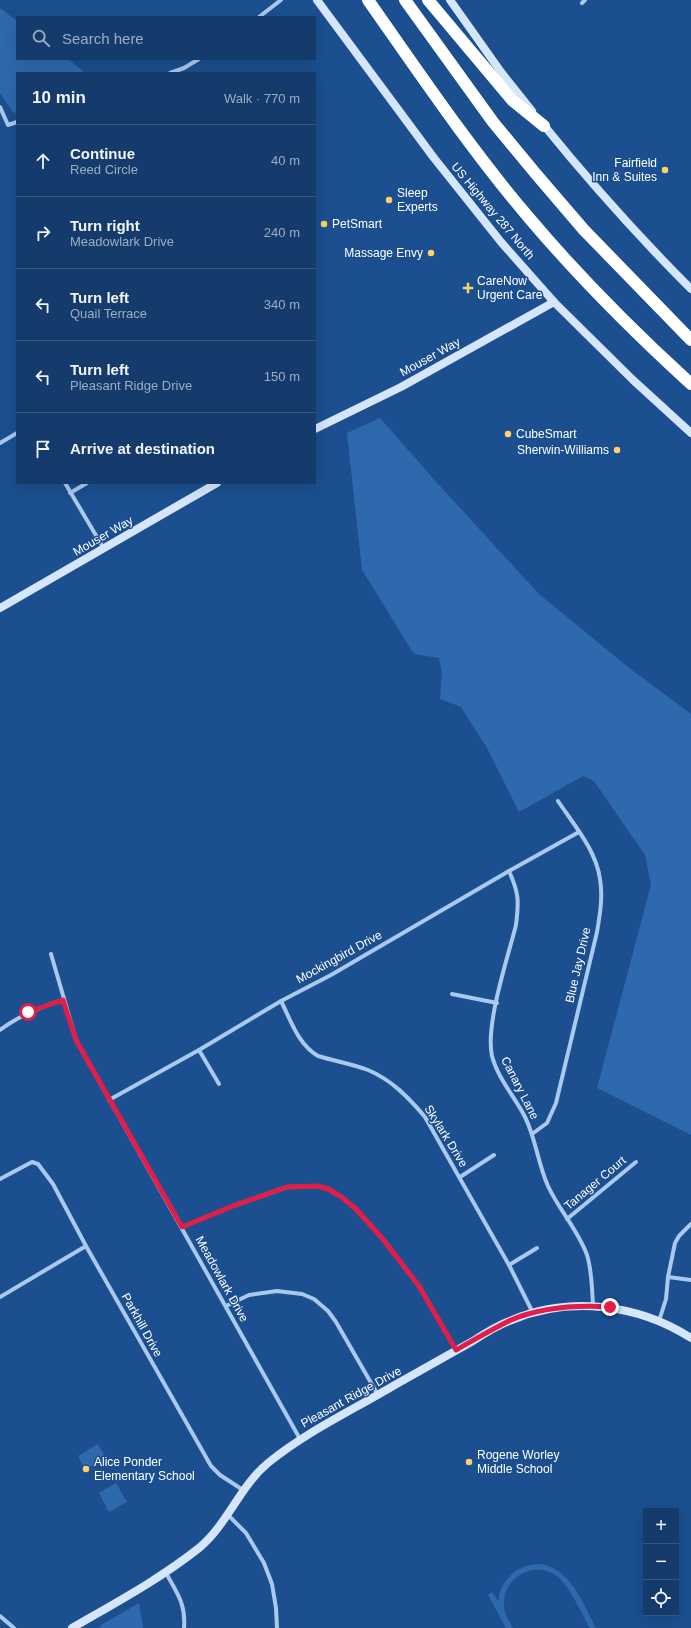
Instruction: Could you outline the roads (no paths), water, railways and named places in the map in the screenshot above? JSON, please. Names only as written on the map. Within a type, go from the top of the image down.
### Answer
[{"type":"highway","points":[[368,0],[466,139],[530,219],[610,308],[691,384]]},
{"type":"highway","points":[[405,0],[493,122],[536,174],[584,230],[691,340]]},
{"type":"highway","points":[[428,0],[512,100],[544,126]]},
{"type":"street","points":[[260,16],[281,0]]},
{"type":"street","name":"US Highway 287 North","points":[[317,0],[434,158],[501,242],[554,302],[633,380],[691,433]]},
{"type":"street","points":[[450,0],[501,72],[573,162],[637,234],[691,288]]},
{"type":"street","points":[[173,72],[184,68],[197,60]]},
{"type":"street","points":[[0,107],[8,125],[16,122]]},
{"type":"street","name":"Mouser Way","points":[[316,429],[401,387],[554,302]]},
{"type":"street","points":[[0,443],[16,434]]},
{"type":"street","points":[[66,484],[105,549]]},
{"type":"street","points":[[70,492],[85,484]]},
{"type":"street","name":"Mouser Way","points":[[0,608],[105,549],[215,484]]},
{"type":"street","name":"Blue Jay Drive","points":[[532,1134],[547,1123],[556,1103],[595,939],[601,907],[600,878],[593,856],[558,800]]},
{"type":"street","name":"Mockingbird Drive","points":[[109,1100],[199,1050],[281,1001],[331,975],[579,832]]},
{"type":"street","name":"Canary Lane","points":[[509,871],[517,888],[518,914],[491,1032],[492,1055],[497,1069],[524,1115],[532,1134],[548,1187],[587,1256],[591,1276],[593,1306]]},
{"type":"street","name":"Meadowlark Drive","points":[[51,954],[63,1000],[76,1040],[300,1439]]},
{"type":"street","points":[[452,994],[497,1003]]},
{"type":"street","points":[[0,1030],[28,1012],[63,1000]]},
{"type":"street","name":"Skylark Drive","points":[[281,1001],[298,1035],[313,1053],[318,1056],[368,1070],[388,1081],[409,1098],[425,1117],[509,1265],[534,1313]]},
{"type":"street","points":[[199,1050],[219,1084]]},
{"type":"street","points":[[460,1177],[494,1155]]},
{"type":"street","name":"Parkhill Drive","points":[[0,1179],[32,1162],[38,1164],[53,1184],[86,1246],[210,1466],[220,1476],[243,1490]]},
{"type":"street","name":"Tanager Court","points":[[567,1220],[636,1162]]},
{"type":"street","points":[[182,1227],[233,1206],[287,1187],[318,1186],[328,1189],[355,1208],[382,1238],[419,1286],[456,1350]]},
{"type":"street","points":[[659,1321],[666,1299],[668,1277],[675,1244],[679,1236],[691,1224]]},
{"type":"street","points":[[0,1297],[86,1246]]},
{"type":"street","points":[[509,1265],[537,1248]]},
{"type":"street","points":[[668,1277],[691,1280]]},
{"type":"street","points":[[226,1306],[250,1295],[277,1291],[302,1294],[314,1299],[328,1311],[336,1322],[378,1395]]},
{"type":"street","name":"Pleasant Ridge Drive","points":[[72,1628],[166,1573],[201,1546],[228,1515],[243,1490],[267,1464],[300,1439],[456,1350],[512,1320],[534,1313],[560,1308],[593,1306],[610,1307],[636,1313],[659,1321],[691,1338]]},
{"type":"street","points":[[228,1515],[246,1533],[264,1563],[272,1584],[276,1608],[277,1628]]},
{"type":"street","points":[[166,1573],[182,1603],[185,1618],[184,1628]]},
{"type":"street","points":[[0,1616],[14,1628]]},
{"type":"place","name":"Fairfield Inn & Suites","points":[[665,170]]},
{"type":"place","name":"Sleep Experts","points":[[389,200]]},
{"type":"place","name":"PetSmart","points":[[324,224]]},
{"type":"place","name":"Massage Envy","points":[[431,253]]},
{"type":"place","name":"CareNow Urgent Care","points":[[468,288]]},
{"type":"place","name":"CubeSmart","points":[[508,434]]},
{"type":"place","name":"Sherwin-Williams","points":[[617,450]]},
{"type":"place","name":"Rogene Worley Middle School","points":[[469,1462]]},
{"type":"place","name":"Alice Ponder Elementary School","points":[[86,1469]]}]
